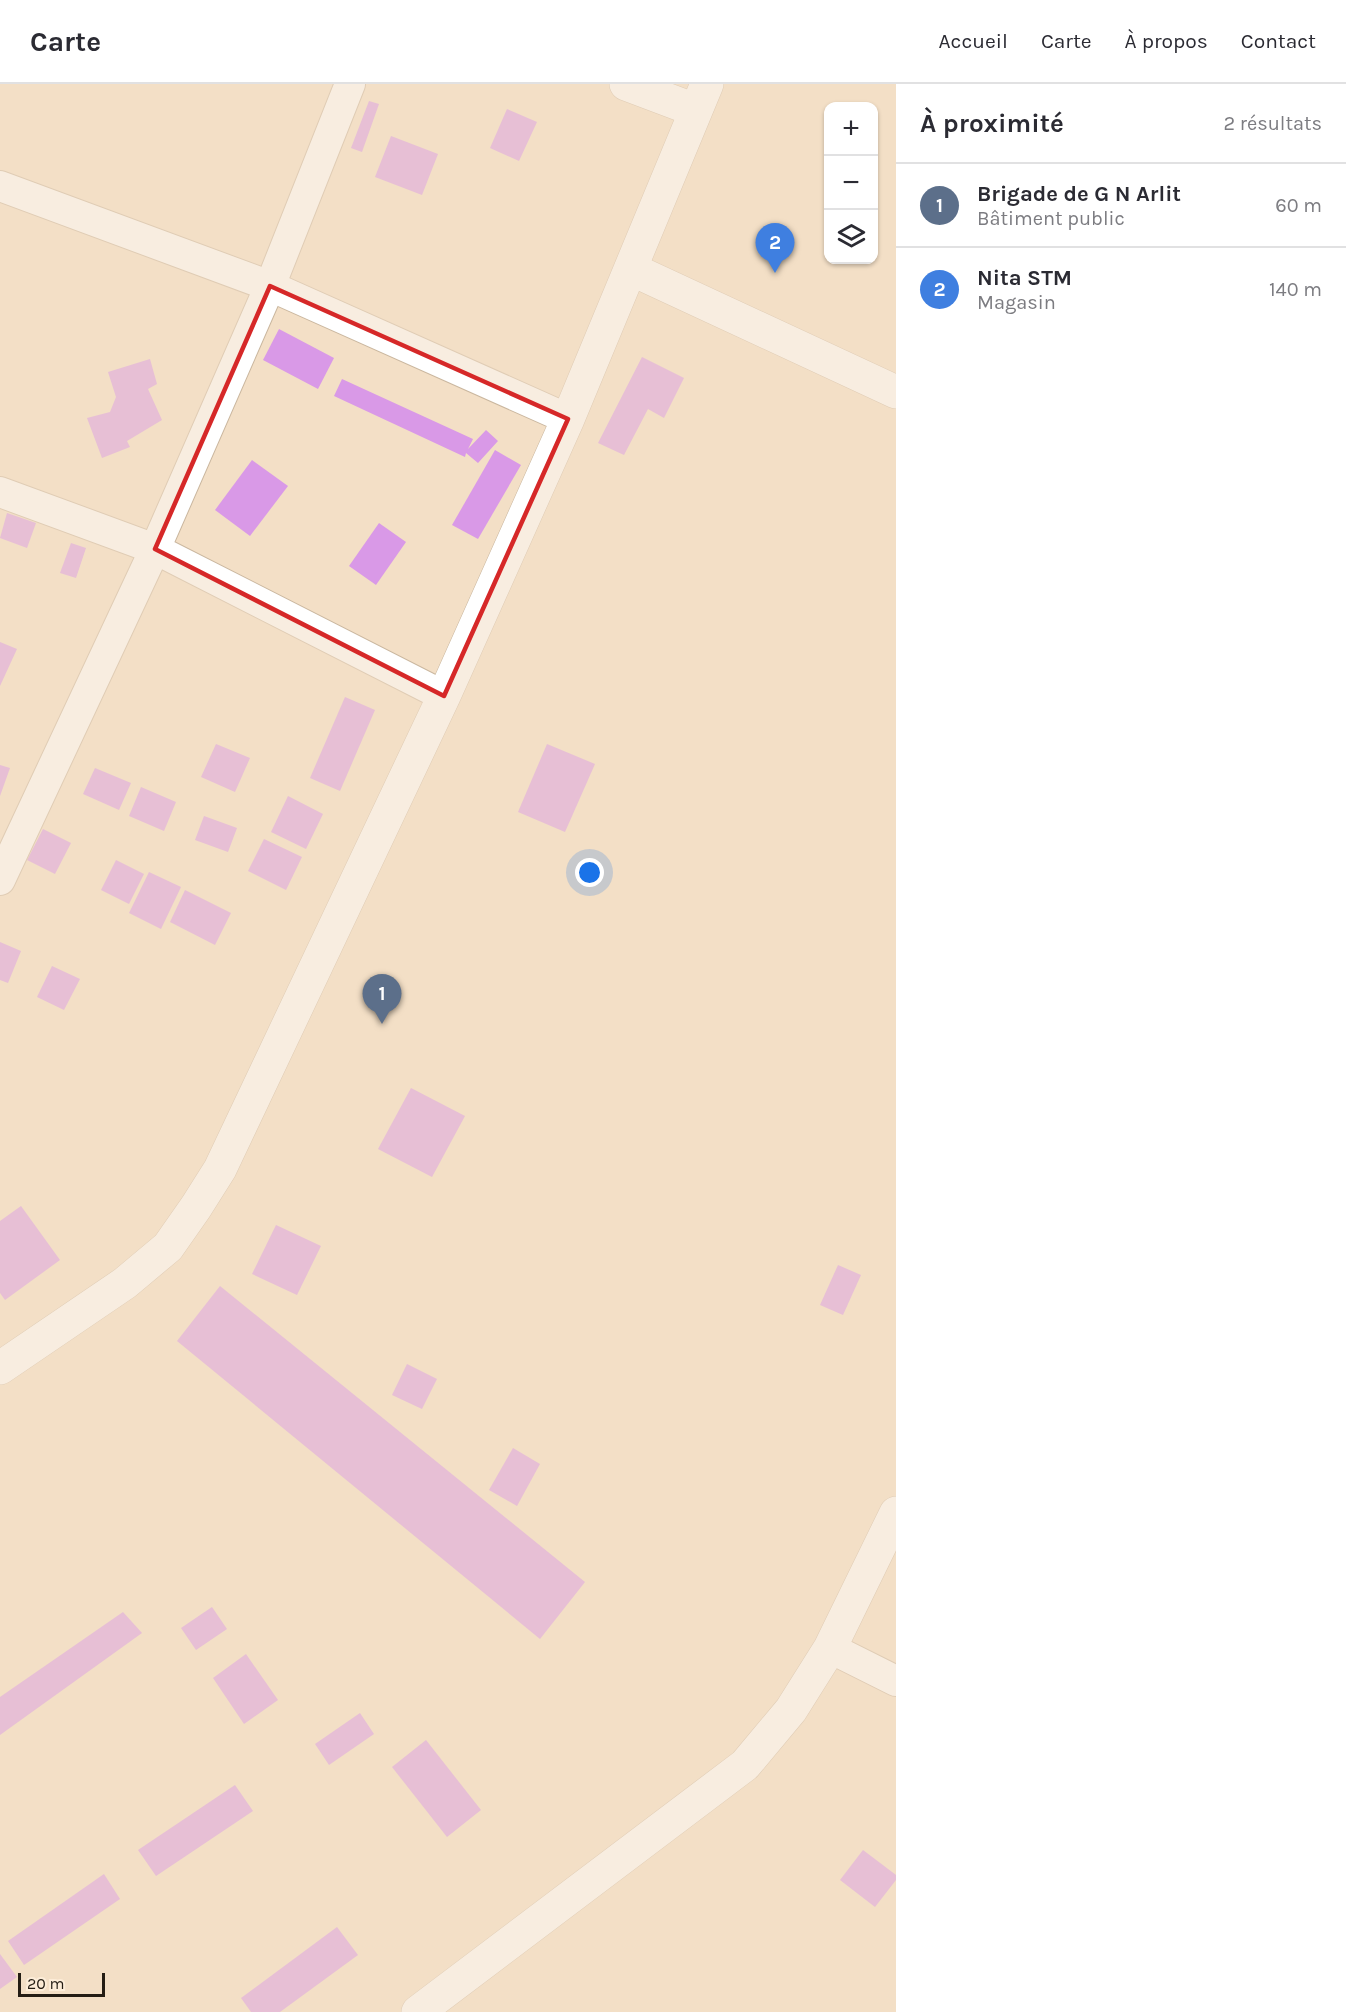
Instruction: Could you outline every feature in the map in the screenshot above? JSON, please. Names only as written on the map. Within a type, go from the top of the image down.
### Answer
[{"type":"street","points":[[0,880],[155,549],[270,286],[350,84]]},
{"type":"street","points":[[4,1357],[125,1283],[168,1247],[220,1168],[444,696],[568,419],[701,97],[626,84]]},
{"type":"street","points":[[0,186],[270,286],[568,419]]},
{"type":"street","points":[[631,269],[896,392]]},
{"type":"street","points":[[0,492],[155,549],[444,696]]},
{"type":"street","points":[[418,2012],[745,1765],[791,1710],[830,1648],[896,1513]]},
{"type":"street","points":[[830,1648],[896,1681]]},
{"type":"highlighted area","points":[[270,286],[568,419],[444,696],[155,549]]},
{"type":"building","points":[[369,101],[379,104],[362,152],[351,148]]},
{"type":"building","points":[[507,109],[537,122],[519,161],[490,148]]},
{"type":"building","points":[[391,136],[438,154],[422,195],[375,177]]},
{"type":"building","points":[[279,329],[334,358],[318,389],[263,360]]},
{"type":"building","points":[[642,357],[684,378],[664,418],[648,409],[624,455],[598,443]]},
{"type":"building","points":[[150,359],[157,384],[148,389],[162,420],[127,441],[130,447],[102,458],[87,418],[110,412],[116,397],[108,372]]},
{"type":"building","points":[[342,379],[473,439],[468,449],[486,430],[498,441],[478,463],[466,453],[465,457],[334,396]]},
{"type":"building","points":[[495,450],[521,465],[478,539],[452,525]]},
{"type":"building","points":[[252,460],[288,486],[250,536],[215,510]]},
{"type":"building","points":[[7,513],[36,523],[27,548],[0,538]]},
{"type":"building","points":[[379,523],[406,542],[376,585],[349,566]]},
{"type":"building","points":[[71,543],[86,548],[76,578],[60,573]]},
{"type":"building","points":[[0,642],[17,649],[0,686]]},
{"type":"building","points":[[345,697],[375,710],[340,791],[310,778]]},
{"type":"building","points":[[216,744],[250,758],[235,792],[201,777]]},
{"type":"building","points":[[547,744],[595,764],[565,832],[518,812]]},
{"type":"building","points":[[0,765],[10,768],[0,796]]},
{"type":"building","points":[[95,768],[131,783],[119,810],[83,794]]},
{"type":"building","points":[[141,787],[176,802],[164,831],[129,816]]},
{"type":"building","points":[[288,796],[323,814],[306,849],[271,832]]},
{"type":"building","points":[[204,816],[237,828],[228,852],[195,840]]},
{"type":"building","points":[[43,829],[71,843],[55,874],[27,860]]},
{"type":"building","points":[[264,839],[302,857],[286,890],[248,871]]},
{"type":"building","points":[[116,860],[144,874],[129,904],[101,890]]},
{"type":"building","points":[[149,872],[181,887],[161,929],[129,913]]},
{"type":"building","points":[[185,890],[231,913],[215,945],[170,922]]},
{"type":"building","points":[[0,942],[21,951],[8,983],[0,980]]},
{"type":"building","points":[[52,966],[80,979],[64,1010],[37,997]]},
{"type":"building","points":[[411,1088],[465,1116],[432,1177],[378,1149]]},
{"type":"building","points":[[21,1206],[60,1260],[5,1300],[0,1293],[0,1221]]},
{"type":"building","points":[[276,1225],[321,1246],[297,1295],[252,1274]]},
{"type":"building","points":[[838,1265],[861,1275],[843,1315],[820,1305]]},
{"type":"building","points":[[220,1286],[585,1582],[540,1639],[177,1341]]},
{"type":"building","points":[[407,1364],[437,1379],[422,1409],[392,1395]]},
{"type":"building","points":[[513,1448],[540,1464],[517,1506],[489,1490]]},
{"type":"building","points":[[212,1607],[227,1629],[196,1650],[181,1628]]},
{"type":"building","points":[[123,1612],[142,1633],[0,1735],[0,1697]]},
{"type":"building","points":[[246,1654],[278,1700],[244,1724],[213,1678]]},
{"type":"building","points":[[360,1713],[374,1734],[329,1765],[315,1744]]},
{"type":"building","points":[[426,1740],[481,1810],[447,1837],[392,1767]]},
{"type":"building","points":[[235,1785],[253,1811],[156,1876],[138,1850]]},
{"type":"building","points":[[863,1850],[896,1875],[896,1880],[875,1907],[840,1880]]},
{"type":"building","points":[[104,1874],[120,1899],[24,1965],[8,1941]]},
{"type":"building","points":[[337,1927],[358,1955],[280,2012],[251,2012],[241,1998]]},
{"type":"building","points":[[0,1954],[17,1977],[0,1989]]},
{"type":"place","name":"Nita STM","points":[[775,273]]},
{"type":"place","name":"Brigade de G N Arlit","points":[[382,1024]]}]
